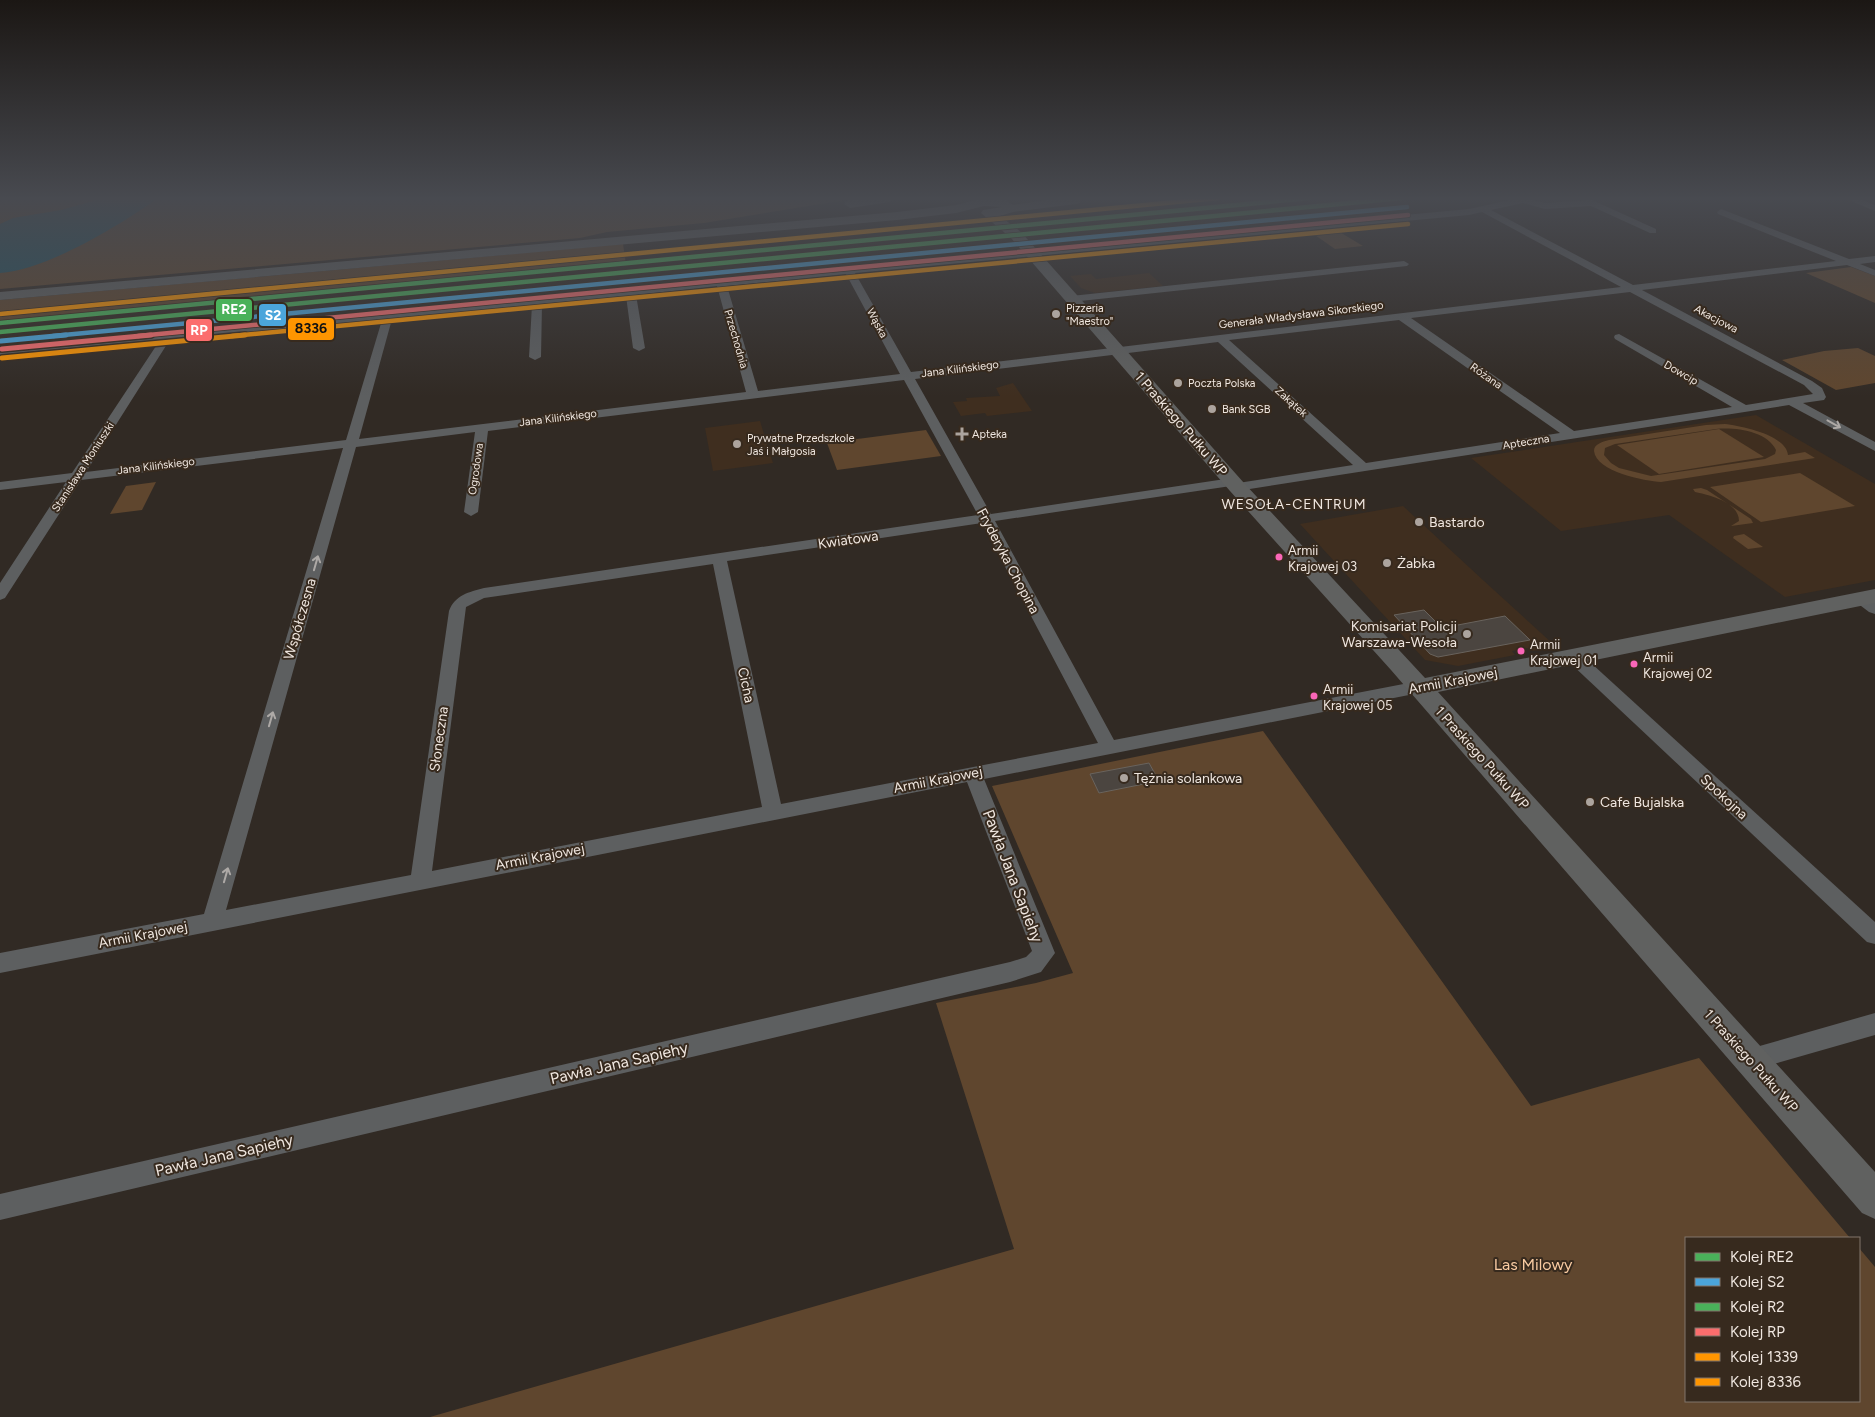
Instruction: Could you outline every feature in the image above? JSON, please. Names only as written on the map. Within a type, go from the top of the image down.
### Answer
[{"type":"street","points":[[0,296],[359,264]]},
{"type":"street","points":[[0,355],[918,264]]},
{"type":"street","name":"1 Praskiego Pułku WP","points":[[1041,264],[1234,484],[1419,687],[1875,1200]]},
{"type":"street","points":[[1071,299],[1403,264]]},
{"type":"street","name":"Akacjowa","points":[[1588,264],[1808,383],[1820,393],[1820,396],[1815,398]]},
{"type":"street","name":"Generała Władysława Sikorskiego","points":[[1117,350],[1831,264]]},
{"type":"street","points":[[1854,264],[1875,273]]},
{"type":"street","name":"Wąska","points":[[849,271],[905,376]]},
{"type":"street","name":"Przechodnia","points":[[721,283],[752,395]]},
{"type":"street","points":[[631,292],[639,348]]},
{"type":"street","points":[[535,357],[537,301]]},
{"type":"street","name":"Współczesna","points":[[212,922],[388,316]]},
{"type":"street","name":"Różana","points":[[1400,316],[1571,436]]},
{"type":"street","name":"Dowcip","points":[[1619,337],[1744,409]]},
{"type":"street","name":"Stanisława Moniuszki","points":[[0,595],[166,338]]},
{"type":"street","name":"Zakątek","points":[[1220,338],[1363,467]]},
{"type":"street","name":"Jana Kilińskiego","points":[[0,486],[1117,350]]},
{"type":"street","name":"Fryderyka Chopina","points":[[905,376],[986,519],[1109,747]]},
{"type":"street","name":"Apteczna","points":[[1234,484],[1363,467],[1815,398]]},
{"type":"street","points":[[1792,402],[1875,447]]},
{"type":"street","name":"Ogrodowa","points":[[471,512],[482,427]]},
{"type":"street","name":"Kwiatowa","points":[[465,601],[484,593],[1234,484]]},
{"type":"street","name":"Cicha","points":[[719,559],[773,812]]},
{"type":"street","name":"Słoneczna","points":[[420,881],[456,612],[460,604],[465,601]]},
{"type":"street","name":"Armii Krajowej","points":[[0,963],[1870,601]]},
{"type":"street","name":"Spokojna","points":[[1574,657],[1875,936]]},
{"type":"street","name":"Pawła Jana Sapiehy","points":[[0,1207],[981,979],[1033,965],[1044,954],[973,774]]},
{"type":"street","points":[[1750,1060],[1875,1024]]},
{"type":"shaded area","points":[[1149,273],[1163,286],[1095,293],[1081,288],[1070,276],[1091,274],[1096,279]]},
{"type":"shaded area","points":[[1013,383],[1032,411],[987,416],[985,413],[961,416],[953,402],[967,401],[966,398],[1000,396],[996,388]]},
{"type":"shaded area","points":[[1756,415],[1875,484],[1875,580],[1785,597],[1669,515],[1561,531],[1471,458]]},
{"type":"shaded area","name":"Prywatne Przedszkole Jaś i Małgosia","points":[[760,421],[773,463],[713,471],[705,428]]},
{"type":"shaded area","points":[[1403,506],[1553,644],[1539,647],[1539,650],[1532,651],[1528,648],[1512,651],[1515,655],[1458,666],[1425,660],[1300,524]]},
{"type":"green space","points":[[0,264],[283,264],[0,289]]},
{"type":"green space","points":[[399,264],[625,264],[0,321],[0,300]]},
{"type":"green space","points":[[1851,267],[1875,276],[1875,303],[1806,273]]},
{"type":"green space","points":[[1858,348],[1875,356],[1875,383],[1836,390],[1782,360],[1824,351]]},
{"type":"green space","points":[[1725,424],[1752,429],[1780,442],[1788,455],[1805,452],[1815,458],[1661,482],[1644,480],[1612,470],[1603,465],[1594,451],[1597,445],[1609,440],[1706,425]],"holes":[[[1724,429],[1758,434],[1772,444],[1776,450],[1775,454],[1765,459],[1651,476],[1619,468],[1604,455],[1605,448],[1615,444]]]},
{"type":"green space","points":[[1719,429],[1764,457],[1659,474],[1617,445]]},
{"type":"green space","points":[[926,430],[941,456],[837,470],[827,443]]},
{"type":"green space","points":[[1800,473],[1855,506],[1761,522],[1710,487]]},
{"type":"green space","points":[[156,482],[142,510],[110,514],[126,486]]},
{"type":"green space","points":[[1701,488],[1728,504],[1715,497],[1695,492],[1693,489]]},
{"type":"green space","points":[[1729,505],[1751,519],[1753,523],[1731,526],[1739,521],[1738,514]]},
{"type":"green space","points":[[1744,534],[1763,547],[1748,549],[1733,538],[1734,536]]},
{"type":"green space","name":"Las Milowy","points":[[1263,731],[1531,1106],[1699,1058],[1849,1237],[1685,1237],[1685,1402],[1860,1402],[1860,1249],[1875,1267],[1875,1417],[430,1417],[1014,1249],[936,1003],[1036,983],[1073,973],[992,786]]},
{"type":"water","points":[[0,264],[39,264],[18,270],[0,273]]},
{"type":"building","name":"Komisariat Policji Warszawa-Wesoła","points":[[1424,610],[1442,628],[1505,616],[1530,640],[1438,657],[1430,654],[1394,615]]},
{"type":"building","name":"Tężnia solankowa","points":[[1149,763],[1159,781],[1099,793],[1090,774]]},
{"type":"rail line","name":"1339","points":[[0,314],[524,264]]},
{"type":"rail line","name":"R2","points":[[0,323],[617,264]]},
{"type":"rail line","name":"RE2","points":[[0,332],[710,264]]},
{"type":"rail line","name":"S2","points":[[1,341],[808,264]]},
{"type":"rail line","name":"RP","points":[[2,349],[893,264]]},
{"type":"rail line","name":"8336","points":[[2,358],[987,264]]},
{"type":"place","name":"Pizzeria \"Maestro\"","points":[[1056,314]]},
{"type":"place","name":"Poczta Polska","points":[[1178,383]]},
{"type":"place","name":"Bank SGB","points":[[1212,409]]},
{"type":"place","name":"Apteka","points":[[962,434]]},
{"type":"place","name":"Prywatne Przedszkole Jaś i Małgosia","points":[[737,444]]},
{"type":"place","name":"Bastardo","points":[[1419,522]]},
{"type":"place","name":"Armii Krajowej 03","points":[[1279,557]]},
{"type":"place","name":"Żabka","points":[[1387,563]]},
{"type":"place","name":"Komisariat Policji Warszawa-Wesoła","points":[[1467,634]]},
{"type":"place","name":"Armii Krajowej 01","points":[[1521,651]]},
{"type":"place","name":"Armii Krajowej 02","points":[[1634,664]]},
{"type":"place","name":"Armii Krajowej 05","points":[[1314,696]]},
{"type":"place","name":"Tężnia solankowa","points":[[1124,778]]},
{"type":"place","name":"Cafe Bujalska","points":[[1590,802]]},
{"type":"district","name":"WESOŁA-CENTRUM","points":[[1294,504]]}]
